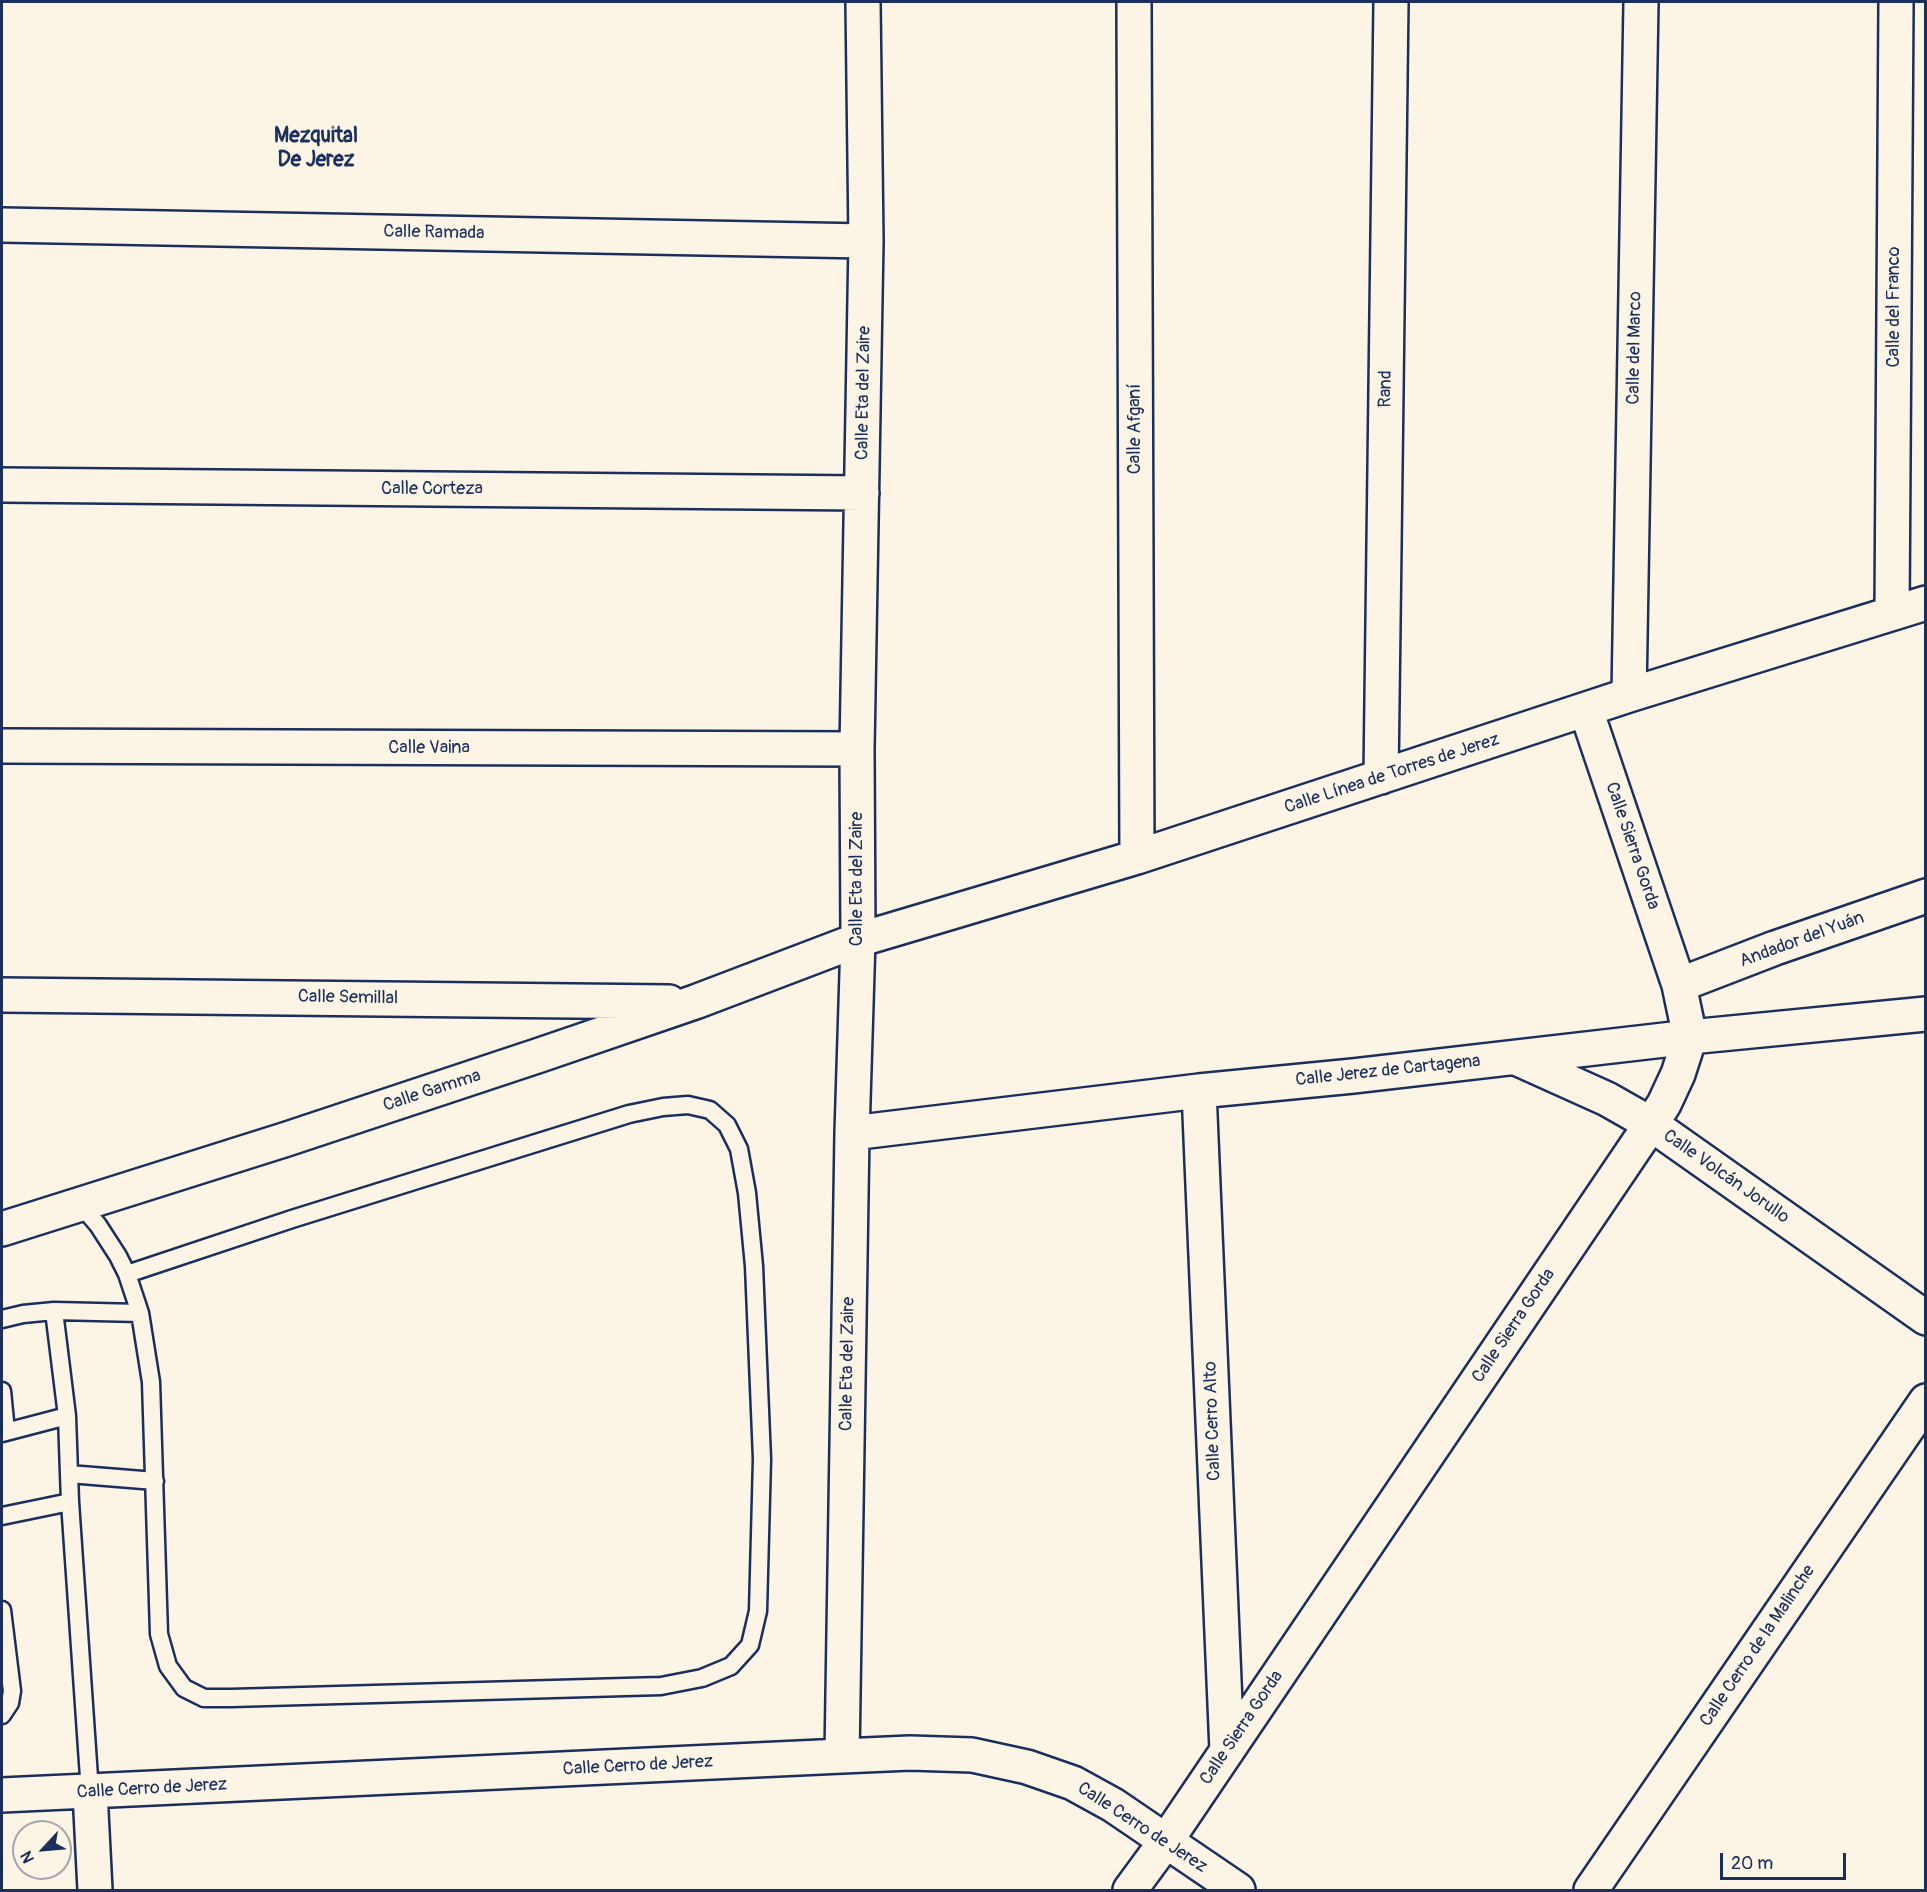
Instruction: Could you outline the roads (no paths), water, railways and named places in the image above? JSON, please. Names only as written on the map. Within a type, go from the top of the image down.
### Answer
[{"type":"street","name":"Calle Eta del Zaire","points":[[842,1756],[852,1133],[858,940],[857,749],[866,241],[863,2]]},
{"type":"street","name":"Calle Afganí","points":[[1134,2],[1137,857]]},
{"type":"street","name":"Rand","points":[[1382,777],[1391,2]]},
{"type":"street","name":"Calle del Marco","points":[[1629,695],[1641,2]]},
{"type":"street","name":"Calle del Franco","points":[[1892,613],[1896,2]]},
{"type":"street","name":"Calle Ramada","points":[[2,225],[866,241]]},
{"type":"street","name":"Calle Corteza","points":[[2,485],[862,493]]},
{"type":"street","name":"Calle Línea de Torres de Jerez","points":[[858,940],[1137,857],[1629,695],[1926,603]]},
{"type":"street","name":"Calle Sierra Gorda","points":[[1130,1890],[1166,1841],[1651,1124],[1664,1104],[1678,1074],[1690,1037],[1679,985],[1586,710]]},
{"type":"street","name":"Calle Vaina","points":[[2,746],[857,749]]},
{"type":"street","name":"Andador del Yuán","points":[[1679,985],[1775,948],[1926,896]]},
{"type":"street","name":"Calle Gamma","points":[[2,1229],[298,1135],[694,1002],[858,940]]},
{"type":"street","name":"Calle Semillal","points":[[2,995],[694,1002]]},
{"type":"street","name":"Calle Jerez de Cartagena","points":[[852,1133],[1199,1091],[1353,1076],[1690,1037],[1926,1014]]},
{"type":"street","name":"Calle Volcán Jorullo","points":[[1514,1057],[1607,1099],[1651,1124],[1926,1318]]},
{"type":"street","name":"Calle Cerro Alto","points":[[1199,1091],[1227,1751]]},
{"type":"street","name":"Calle Cerro de la Malinche","points":[[1591,1890],[1926,1401]]},
{"type":"street","name":"Calle Cerro de Jerez","points":[[2,1796],[910,1753],[972,1755],[1027,1767],[1073,1783],[1113,1805],[1238,1890]]},
{"type":"street","points":[[90,1792],[95,1890]]},
{"type":"lane","points":[[80,1204],[108,1240],[127,1274],[140,1313],[151,1382],[159,1634],[168,1666],[184,1688],[204,1698],[231,1698],[661,1686],[702,1678],[731,1666],[750,1645],[758,1611],[762,1459],[754,1266],[747,1193],[739,1149],[727,1125],[710,1110],[688,1105],[629,1114],[127,1274]]},
{"type":"lane","points":[[2,1319],[54,1311],[140,1313]]},
{"type":"lane","points":[[54,1311],[67,1416],[70,1502],[90,1792]]},
{"type":"lane","points":[[2,1391],[4,1432],[67,1416]]},
{"type":"lane","points":[[69,1474],[155,1481]]},
{"type":"lane","points":[[2,1516],[70,1502]]},
{"type":"lane","points":[[2,1619],[12,1691],[10,1703],[2,1715]]},
{"type":"district","name":"Mezquital De Jerez","points":[[316,149]]}]
